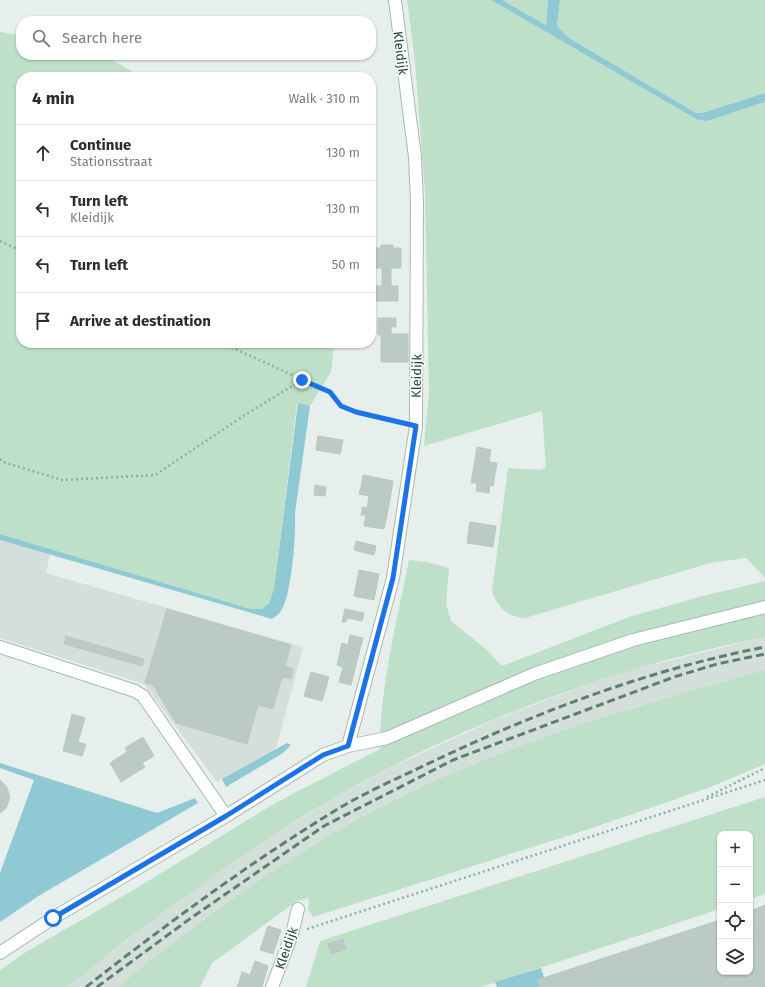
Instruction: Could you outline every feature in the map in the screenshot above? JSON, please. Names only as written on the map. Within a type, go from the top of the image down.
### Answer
[{"type":"street","name":"Kleidijk","points":[[348,746],[393,578],[416,426],[417,202],[415,157],[394,0]]},
{"type":"street","points":[[0,953],[53,918],[226,816],[323,755],[348,746],[387,738],[534,674],[633,640],[765,607]]},
{"type":"street","points":[[0,646],[135,691],[143,696],[226,816]]},
{"type":"street","name":"Kleidijk","points":[[272,987],[292,934],[298,909]]},
{"type":"path","points":[[0,241],[16,248]]},
{"type":"path","points":[[233,348],[330,392],[341,406],[356,412],[416,426]]},
{"type":"path","points":[[0,459],[3,462],[62,480],[155,475],[248,413],[302,380]]},
{"type":"path","points":[[699,800],[765,768]]},
{"type":"path","points":[[292,934],[699,800],[765,780]]},
{"type":"shaded area","points":[[0,540],[50,554],[46,573],[303,647],[276,749],[217,782],[144,684],[0,638]]},
{"type":"shaded area","points":[[765,637],[765,670],[631,708],[505,752],[460,771],[348,825],[295,858],[227,904],[118,987],[66,987],[214,874],[339,795],[396,765],[494,720],[575,689],[628,671]]},
{"type":"green space","points":[[407,0],[491,0],[702,121],[765,102],[765,578],[746,558],[710,563],[525,618],[508,614],[500,607],[492,591],[508,468],[541,470],[546,467],[542,411],[424,446],[429,392],[425,193],[415,62]]},
{"type":"green space","points":[[502,0],[548,0],[546,25]]},
{"type":"green space","points":[[560,0],[765,0],[765,93],[702,113],[696,113],[569,38],[557,26]]},
{"type":"green space","points":[[0,32],[16,34],[16,60],[112,60],[133,72],[16,72],[16,348],[333,348],[331,372],[310,406],[297,403],[274,590],[269,603],[262,609],[251,609],[0,534]]},
{"type":"green space","points":[[409,560],[427,562],[449,568],[446,604],[451,621],[487,650],[502,666],[629,617],[699,597],[765,581],[765,637],[710,649],[600,680],[492,720],[440,743],[339,795],[281,830],[170,908],[69,985],[65,987],[0,987],[0,970],[26,952],[135,889],[277,802],[380,749],[386,678]]},
{"type":"green space","points":[[765,670],[765,764],[708,788],[586,830],[313,917],[308,909],[309,898],[297,901],[212,963],[200,987],[118,987],[201,922],[288,861],[348,825],[397,799],[499,754],[552,735],[659,700]]},
{"type":"green space","points":[[765,797],[765,894],[753,898],[753,831],[717,831],[717,910],[481,987],[306,987],[320,941]]},
{"type":"water","points":[[491,0],[502,0],[546,25],[548,0],[560,0],[557,26],[569,38],[696,113],[702,113],[765,93],[765,102],[707,121],[698,120]]},
{"type":"water","points":[[298,403],[310,406],[295,513],[295,534],[291,578],[285,603],[280,612],[272,619],[0,540],[0,534],[251,609],[262,609],[269,603],[274,589]]},
{"type":"water","points":[[287,743],[291,745],[283,753],[226,787],[222,779]]},
{"type":"water","points":[[0,763],[157,813],[195,798],[198,803],[40,895],[0,922],[0,873],[34,780],[0,768]]},
{"type":"water","points":[[541,968],[547,987],[497,987],[495,982]]},
{"type":"building","points":[[381,245],[393,245],[393,248],[401,248],[401,268],[391,268],[391,286],[398,286],[398,301],[376,301],[376,286],[382,286],[382,268],[376,268],[376,248],[381,248]]},
{"type":"building","points":[[378,318],[396,318],[396,327],[378,326]]},
{"type":"building","points":[[378,326],[391,327],[391,334],[408,334],[408,362],[381,362],[381,335],[378,335]]},
{"type":"building","points":[[318,436],[343,440],[340,454],[316,450]]},
{"type":"building","points":[[477,447],[491,450],[489,462],[497,463],[493,486],[490,485],[489,493],[476,491],[477,483],[471,483]]},
{"type":"building","points":[[363,475],[393,481],[390,499],[377,497],[379,491],[361,487]]},
{"type":"building","points":[[315,485],[326,487],[325,496],[314,495]]},
{"type":"building","points":[[361,487],[379,491],[377,497],[390,499],[387,515],[362,511],[362,507],[367,508],[369,496],[359,494]]},
{"type":"building","points":[[362,511],[387,515],[384,529],[364,526],[366,515],[361,515]]},
{"type":"building","points":[[470,522],[496,526],[493,547],[467,543]]},
{"type":"building","points":[[356,541],[376,546],[374,555],[354,550]]},
{"type":"building","points":[[359,570],[379,574],[374,600],[354,596]]},
{"type":"building","points":[[167,609],[291,645],[273,709],[258,705],[247,744],[176,723],[153,685],[145,683]]},
{"type":"building","points":[[345,609],[364,613],[362,621],[347,618],[346,622],[342,622]]},
{"type":"building","points":[[350,635],[363,638],[357,661],[339,657],[342,643],[348,645]]},
{"type":"building","points":[[66,636],[144,659],[142,666],[64,644]]},
{"type":"building","points":[[339,657],[357,661],[351,685],[339,682],[343,667],[337,665]]},
{"type":"building","points":[[285,666],[293,669],[291,679],[282,677]]},
{"type":"building","points":[[311,672],[329,677],[322,701],[304,696]]},
{"type":"building","points":[[72,714],[85,718],[78,742],[86,744],[82,756],[63,751]]},
{"type":"building","points":[[143,737],[154,756],[142,763],[145,767],[121,782],[110,763],[127,752],[125,748]]},
{"type":"building","points":[[0,780],[7,787],[10,798],[6,808],[0,813]]},
{"type":"building","points":[[765,905],[765,955],[753,920],[753,910]]},
{"type":"building","points":[[753,920],[765,955],[765,987],[540,987],[537,980],[717,921],[717,975],[753,975]]},
{"type":"building","points":[[268,926],[281,930],[273,954],[260,950]]},
{"type":"building","points":[[343,939],[346,949],[331,954],[328,944]]},
{"type":"building","points":[[255,961],[268,966],[262,987],[255,987],[239,982],[242,972],[250,975]]},
{"type":"building","points":[[239,982],[247,985],[255,987],[237,987]]},
{"type":"railway","points":[[86,987],[179,916],[243,871],[353,800],[477,741],[557,708],[639,679],[723,656],[765,647]]},
{"type":"railway","points":[[97,987],[191,918],[324,826],[453,760],[674,677],[717,664],[765,654]]},
{"type":"route","points":[[53,918],[226,816],[323,755],[348,746],[380,632],[393,578],[416,426],[356,412],[341,406],[330,392],[302,380]]}]
